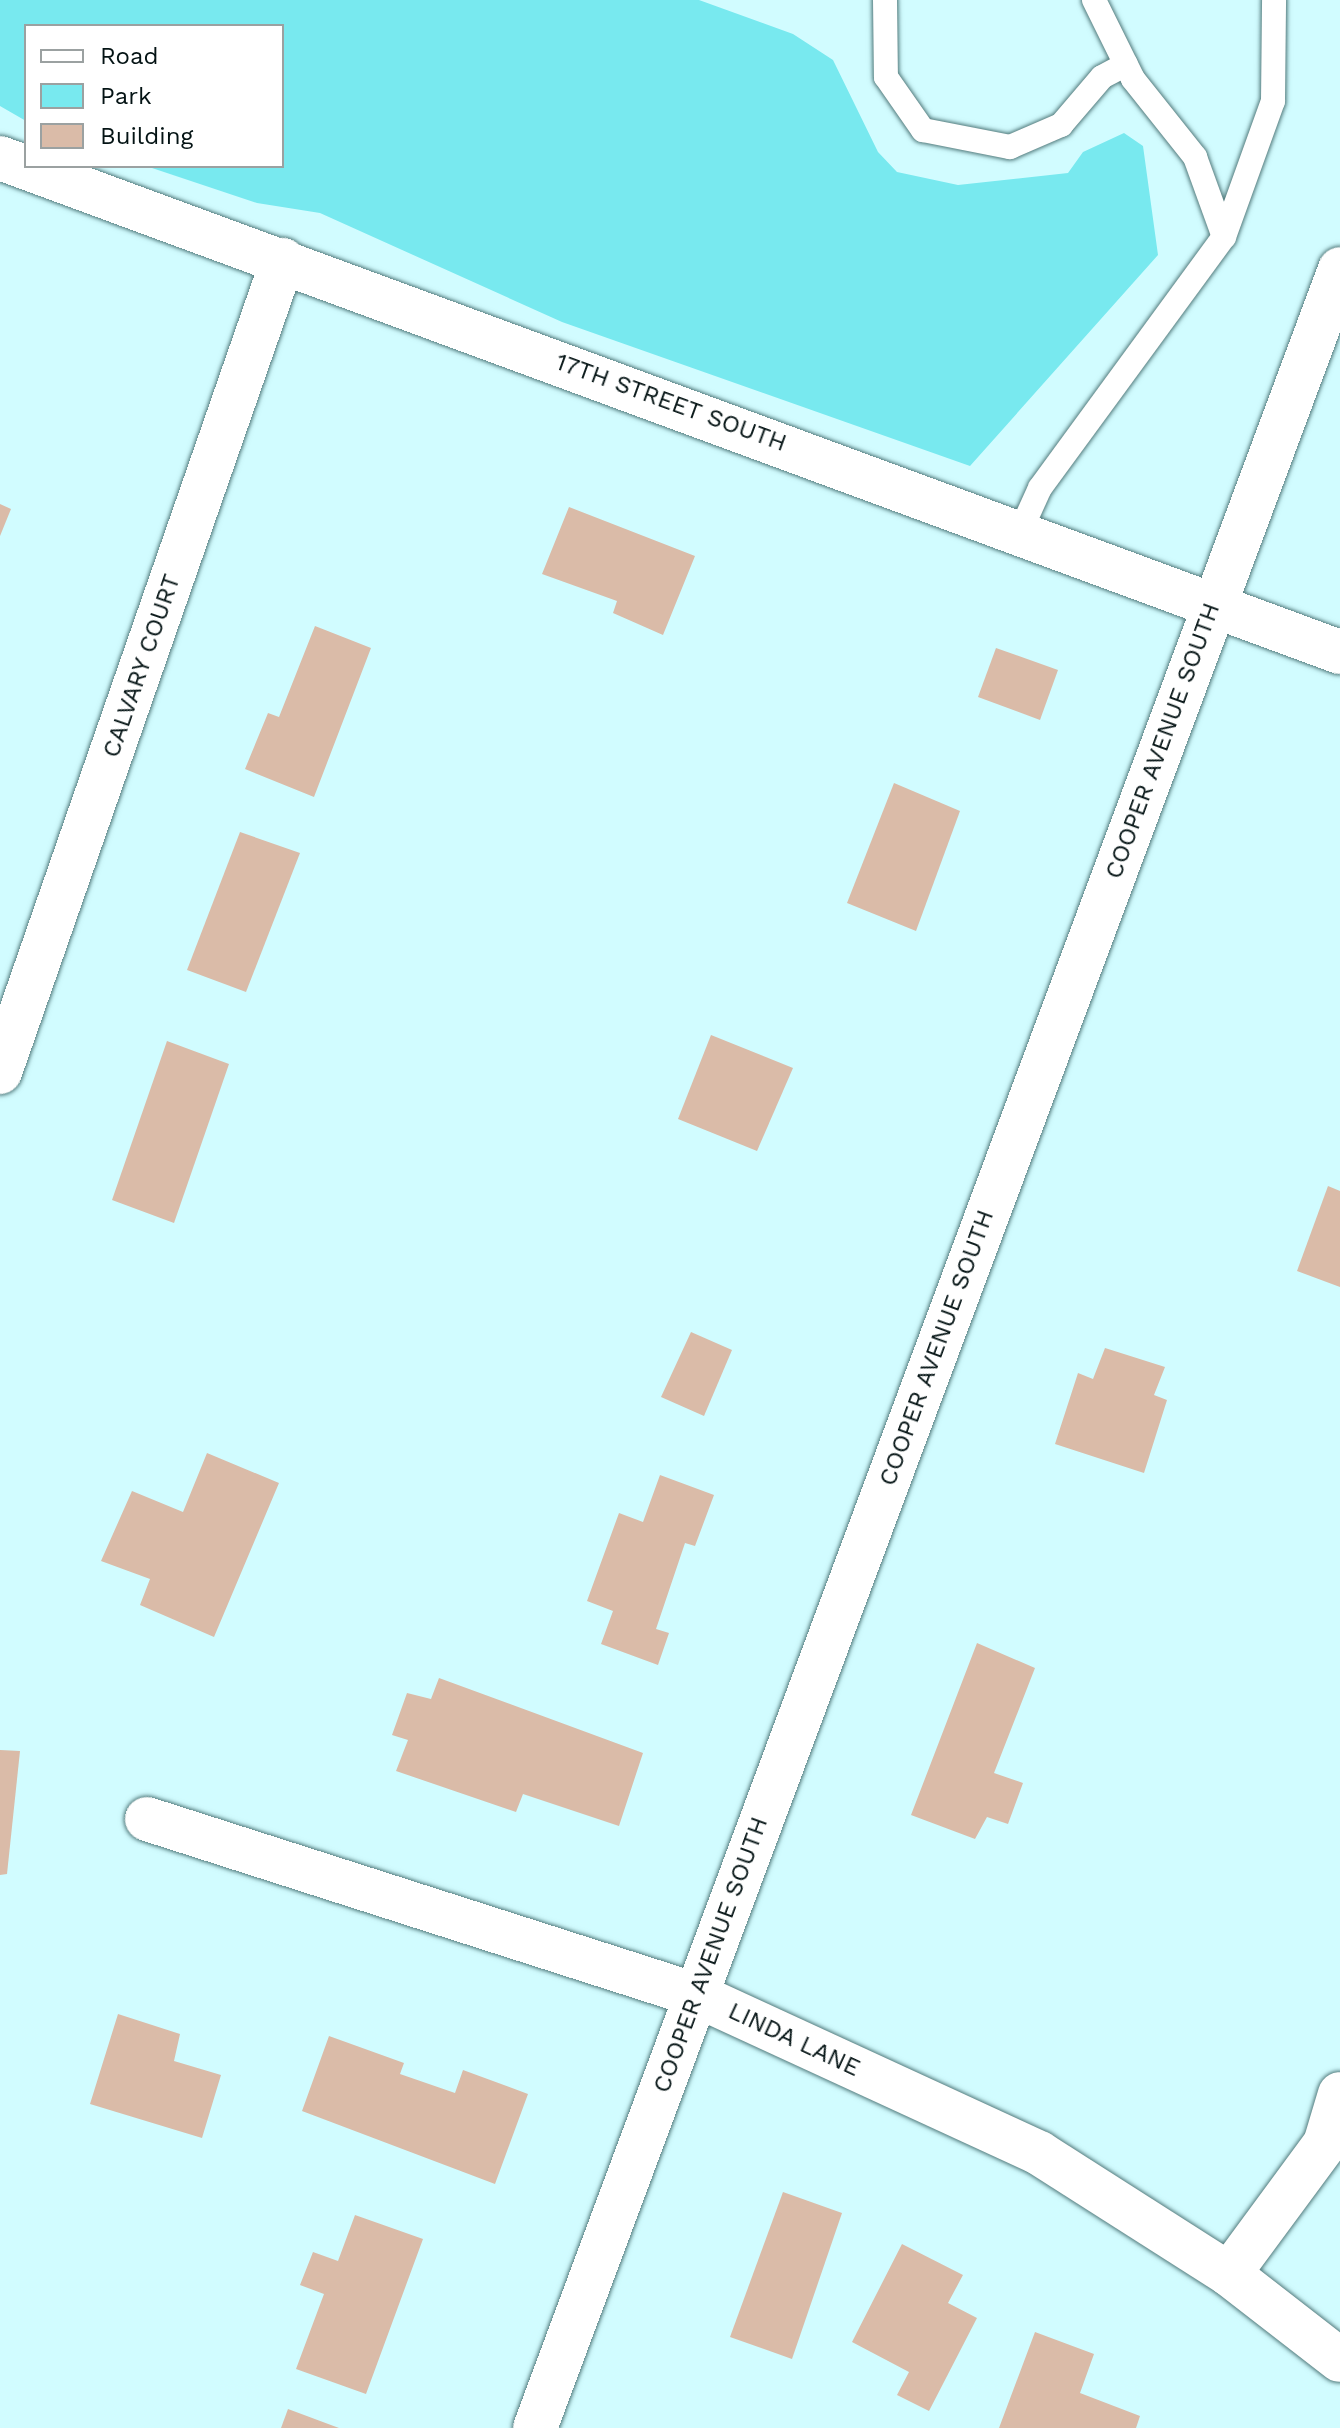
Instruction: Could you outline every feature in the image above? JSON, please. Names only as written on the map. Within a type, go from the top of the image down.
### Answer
[{"type":"street","name":"17TH STREET SOUTH","points":[[0,158],[24,167]]},
{"type":"street","name":"17TH STREET SOUTH","points":[[28,168],[1340,652]]},
{"type":"street","name":"CALVARY COURT","points":[[0,1072],[283,260]]},
{"type":"street","name":"COOPER AVENUE SOUTH","points":[[535,2428],[1340,269]]},
{"type":"street","name":"LINDA LANE","points":[[147,1819],[696,1995],[1039,2153],[1229,2274],[1340,2360]]},
{"type":"street","points":[[1229,2274],[1325,2144],[1340,2094]]},
{"type":"lane","points":[[885,0],[886,77],[923,130],[1010,147],[1061,125],[1102,77],[1126,64]]},
{"type":"lane","points":[[1094,0],[1126,64],[1195,157],[1224,237]]},
{"type":"lane","points":[[1020,532],[1040,488],[1224,237],[1273,101],[1274,0]]},
{"type":"green space","points":[[0,0],[699,0],[793,34],[833,60],[878,152],[897,172],[958,185],[1068,173],[1083,152],[1124,133],[1143,146],[1158,255],[970,466],[562,322],[320,213],[257,203],[152,168],[284,168],[284,24],[24,24],[24,120],[0,106]]},
{"type":"building","points":[[0,504],[11,509],[0,536]]},
{"type":"building","points":[[569,507],[695,556],[663,635],[613,613],[617,601],[542,574]]},
{"type":"building","points":[[315,626],[371,648],[314,797],[245,769],[268,713],[279,717]]},
{"type":"building","points":[[996,648],[1058,670],[1040,720],[978,697]]},
{"type":"building","points":[[894,783],[960,811],[916,931],[847,903]]},
{"type":"building","points":[[240,832],[300,853],[246,992],[187,970]]},
{"type":"building","points":[[711,1035],[793,1068],[757,1151],[678,1119]]},
{"type":"building","points":[[167,1041],[229,1064],[174,1223],[112,1200]]},
{"type":"building","points":[[1328,1186],[1340,1191],[1340,1287],[1297,1271]]},
{"type":"building","points":[[691,1332],[732,1350],[704,1416],[661,1397]]},
{"type":"building","points":[[1105,1348],[1165,1367],[1154,1395],[1167,1400],[1144,1473],[1055,1444],[1078,1373],[1093,1379]]},
{"type":"building","points":[[207,1453],[279,1483],[214,1637],[140,1605],[150,1579],[101,1561],[132,1491],[183,1512]]},
{"type":"building","points":[[660,1475],[714,1495],[695,1546],[685,1543],[656,1629],[669,1633],[658,1665],[601,1644],[613,1611],[587,1601],[619,1513],[643,1522]]},
{"type":"building","points":[[977,1643],[1035,1668],[994,1773],[1023,1783],[1008,1824],[987,1817],[975,1839],[911,1815]]},
{"type":"building","points":[[439,1678],[643,1753],[619,1826],[523,1794],[516,1812],[396,1771],[408,1740],[392,1735],[407,1693],[431,1699]]},
{"type":"building","points":[[0,1750],[20,1751],[7,1874],[0,1875]]},
{"type":"building","points":[[118,2014],[180,2034],[174,2061],[221,2075],[202,2138],[90,2104]]},
{"type":"building","points":[[329,2036],[404,2063],[400,2074],[455,2093],[463,2070],[528,2094],[495,2184],[302,2111]]},
{"type":"building","points":[[783,2192],[842,2213],[792,2359],[730,2337]]},
{"type":"building","points":[[355,2215],[423,2239],[366,2394],[296,2369],[324,2294],[300,2285],[313,2252],[338,2261]]},
{"type":"building","points":[[902,2244],[963,2275],[948,2303],[977,2318],[929,2411],[897,2395],[909,2372],[852,2342]]},
{"type":"building","points":[[1035,2332],[1094,2354],[1080,2393],[1140,2416],[1136,2428],[999,2428]]},
{"type":"building","points":[[288,2409],[339,2428],[281,2428]]}]
